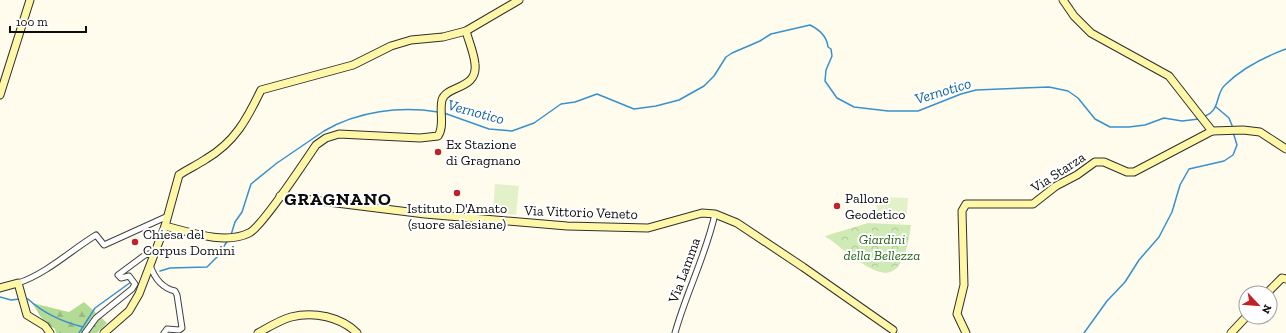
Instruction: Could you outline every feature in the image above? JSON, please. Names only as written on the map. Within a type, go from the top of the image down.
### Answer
[{"type":"street","points":[[0,95],[30,0]]},
{"type":"street","points":[[104,333],[129,311],[139,294],[153,253],[165,226],[179,175],[207,159],[236,134],[251,113],[261,90],[353,65],[391,46],[413,39],[443,37],[466,31],[519,0]]},
{"type":"street","points":[[1062,0],[1074,16],[1091,33],[1168,76],[1179,86],[1212,131],[1243,130],[1260,132],[1286,149]]},
{"type":"street","points":[[165,226],[204,236],[238,236],[252,232],[280,196],[316,145],[326,138],[339,134],[420,138],[438,136],[440,134],[442,99],[445,94],[467,84],[474,73],[475,65],[466,31]]},
{"type":"street","name":"Via Starza","points":[[966,333],[957,314],[964,285],[962,211],[966,204],[1033,204],[1056,186],[1077,175],[1095,162],[1104,162],[1127,172],[1134,172],[1212,131]]},
{"type":"street","name":"Via Vittorio Veneto","points":[[280,196],[425,214],[581,227],[648,228],[702,213],[715,214],[736,223],[803,267],[894,332]]},
{"type":"street","name":"Via Lamma","points":[[675,333],[682,310],[700,265],[715,214]]},
{"type":"street","points":[[0,288],[19,287],[39,275],[64,255],[96,235],[104,245],[168,216]]},
{"type":"street","points":[[85,333],[96,318],[132,289],[135,284],[128,276],[121,278],[118,275],[145,255],[153,253]]},
{"type":"street","points":[[150,264],[161,284],[168,290],[175,291],[177,295],[182,328],[179,330],[166,329],[164,333]]},
{"type":"street","points":[[1275,285],[1282,278],[1286,279]]},
{"type":"street","points":[[19,287],[24,310],[27,315],[45,326],[50,333]]},
{"type":"street","points":[[258,333],[292,317],[315,315],[348,324],[358,333]]},
{"type":"street","points":[[1231,333],[1238,325]]},
{"type":"green space","points":[[495,184],[519,186],[516,215],[493,212]]},
{"type":"green space","points":[[877,197],[908,198],[907,214],[876,213]]},
{"type":"green space","name":"Giardini della Bellezza","points":[[868,223],[911,225],[906,250],[899,265],[891,272],[880,272],[868,267],[825,236]]},
{"type":"green space","points":[[84,302],[107,323],[97,333],[56,333],[55,329],[45,323],[32,303],[69,312]]},
{"type":"waterway","name":"Vernotico","points":[[444,113],[489,129],[512,131],[534,123],[561,104],[575,102],[597,94],[634,109],[656,106],[679,100],[704,86],[714,76],[726,57],[732,53],[760,41],[771,34],[810,25],[822,34],[828,47],[831,49],[832,56],[826,70],[825,81],[837,98],[854,107],[888,111],[918,111],[961,94],[976,90],[1049,87],[1068,91],[1078,98],[1095,119],[1110,127],[1145,125],[1164,118],[1182,121],[1199,119]]},
{"type":"waterway","points":[[1205,116],[1216,106],[1220,93],[1225,85],[1239,73],[1286,49]]},
{"type":"waterway","points":[[1216,107],[1229,118],[1233,128]]},
{"type":"waterway","name":"Vernotico","points":[[231,235],[235,222],[242,212],[251,184],[277,163],[324,131],[351,119],[380,112],[394,110],[424,110],[438,112]]},
{"type":"waterway","points":[[1084,333],[1107,301],[1125,282],[1139,260],[1159,237],[1172,212],[1180,185],[1189,169],[1224,161],[1233,155],[1237,145],[1233,132]]},
{"type":"waterway","name":"Vernotico","points":[[160,271],[170,268],[207,267],[217,257],[228,240]]},
{"type":"waterway","name":"Vernotico","points":[[79,333],[95,308],[131,282]]},
{"type":"waterway","points":[[0,297],[11,300],[20,299]]},
{"type":"waterway","points":[[26,299],[40,309],[54,316],[83,327]]},
{"type":"place","name":"Ex Stazione di Gragnano","points":[[438,152]]},
{"type":"place","name":"Istituto D'Amato (suore salesiane)","points":[[457,193]]},
{"type":"place","name":"Pallone Geodetico","points":[[837,206]]},
{"type":"place","name":"Chiesa del Corpus Domini","points":[[135,242]]},
{"type":"district","name":"GRAGNANO","points":[[338,199]]}]
